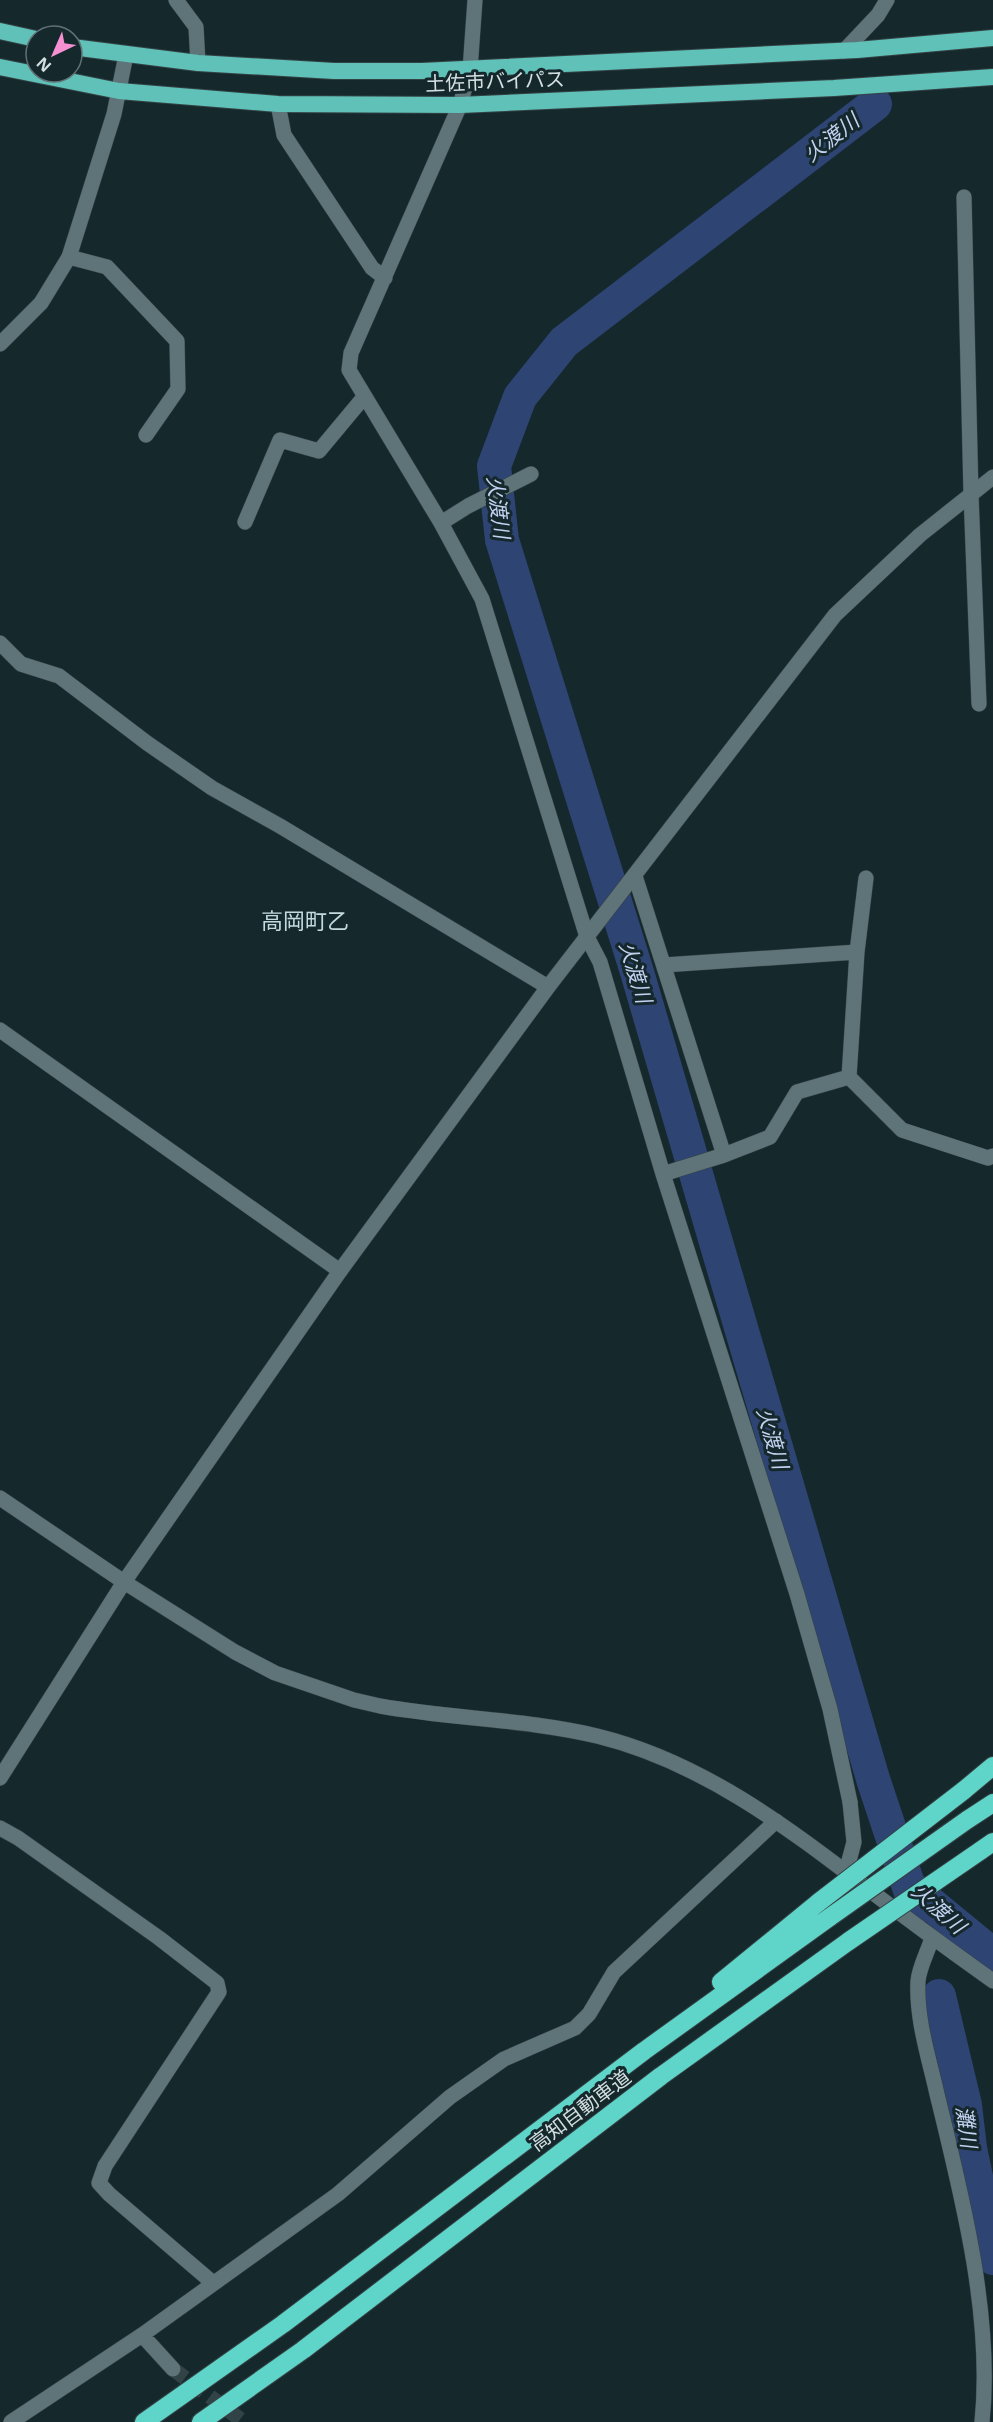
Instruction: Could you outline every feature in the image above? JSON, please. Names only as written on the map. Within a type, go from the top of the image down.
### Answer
[{"type":"highway","points":[[0,31],[24,36]]},
{"type":"highway","name":"土佐市バイパス","points":[[84,49],[126,56],[198,63],[334,71],[470,69],[851,51],[993,39]]},
{"type":"highway","name":"土佐市バイパス","points":[[0,68],[119,91],[278,104],[460,105],[834,88],[993,77]]},
{"type":"highway","points":[[644,2051],[720,1983],[819,1902],[993,1766]]},
{"type":"highway","name":"高知自動車道","points":[[144,2422],[283,2324],[644,2051],[993,1803]]},
{"type":"highway","name":"高知自動車道","points":[[201,2422],[303,2350],[661,2076],[849,1941],[986,1847]]},
{"type":"street","points":[[176,0],[196,27],[198,63]]},
{"type":"street","points":[[475,0],[470,69],[460,105],[351,353],[349,370],[441,523],[482,598],[669,1173],[830,1709],[850,1802],[854,1842],[846,1872]]},
{"type":"street","points":[[851,51],[888,0]]},
{"type":"street","points":[[993,29],[993,39]]},
{"type":"street","points":[[0,344],[41,303],[69,257],[114,114],[126,56]]},
{"type":"street","points":[[278,104],[284,135],[372,268],[385,278]]},
{"type":"street","points":[[964,197],[979,704]]},
{"type":"street","points":[[69,257],[107,267],[177,341],[178,389],[146,435]]},
{"type":"street","points":[[245,522],[280,440],[319,451],[364,397]]},
{"type":"street","points":[[441,523],[468,506],[531,474]]},
{"type":"street","points":[[0,1778],[124,1582],[340,1271],[548,987],[835,615],[920,535],[993,477]]},
{"type":"street","points":[[0,643],[21,664],[59,676],[147,743],[212,788],[280,826],[548,987]]},
{"type":"street","points":[[635,876],[664,965],[718,1157]]},
{"type":"street","points":[[866,878],[857,952],[849,1077],[902,1130],[988,1158],[993,1156]]},
{"type":"street","points":[[664,965],[857,952]]},
{"type":"street","points":[[0,1030],[340,1271]]},
{"type":"street","points":[[669,1173],[770,1137],[797,1092],[849,1077]]},
{"type":"street","points":[[0,1498],[124,1582],[234,1652],[275,1673],[354,1700],[380,1706],[597,1736],[644,1751],[686,1769],[731,1791],[776,1821],[993,1981]]},
{"type":"street","points":[[11,2422],[142,2336],[338,2194],[450,2097],[504,2059],[575,2028],[589,2014],[614,1972],[776,1821]]},
{"type":"street","points":[[0,1828],[18,1838],[149,1931],[217,1983],[219,1992],[105,2166],[99,2183],[213,2283]]},
{"type":"street","points":[[932,1938],[918,1980],[922,2031],[978,2262],[989,2345],[986,2403],[982,2422]]},
{"type":"street","points":[[142,2336],[173,2369]]},
{"type":"waterway","name":"火渡川","points":[[875,104],[564,342],[520,397],[494,466],[502,540],[637,972],[873,1779],[916,1908]]},
{"type":"waterway","name":"火渡川","points":[[910,1887],[993,1955]]},
{"type":"waterway","name":"灘川","points":[[939,1996],[965,2105],[970,2148],[993,2258]]},
{"type":"tunnel","points":[[173,2369],[244,2422]]},
{"type":"district","name":"高岡町乙","points":[[305,920]]}]
